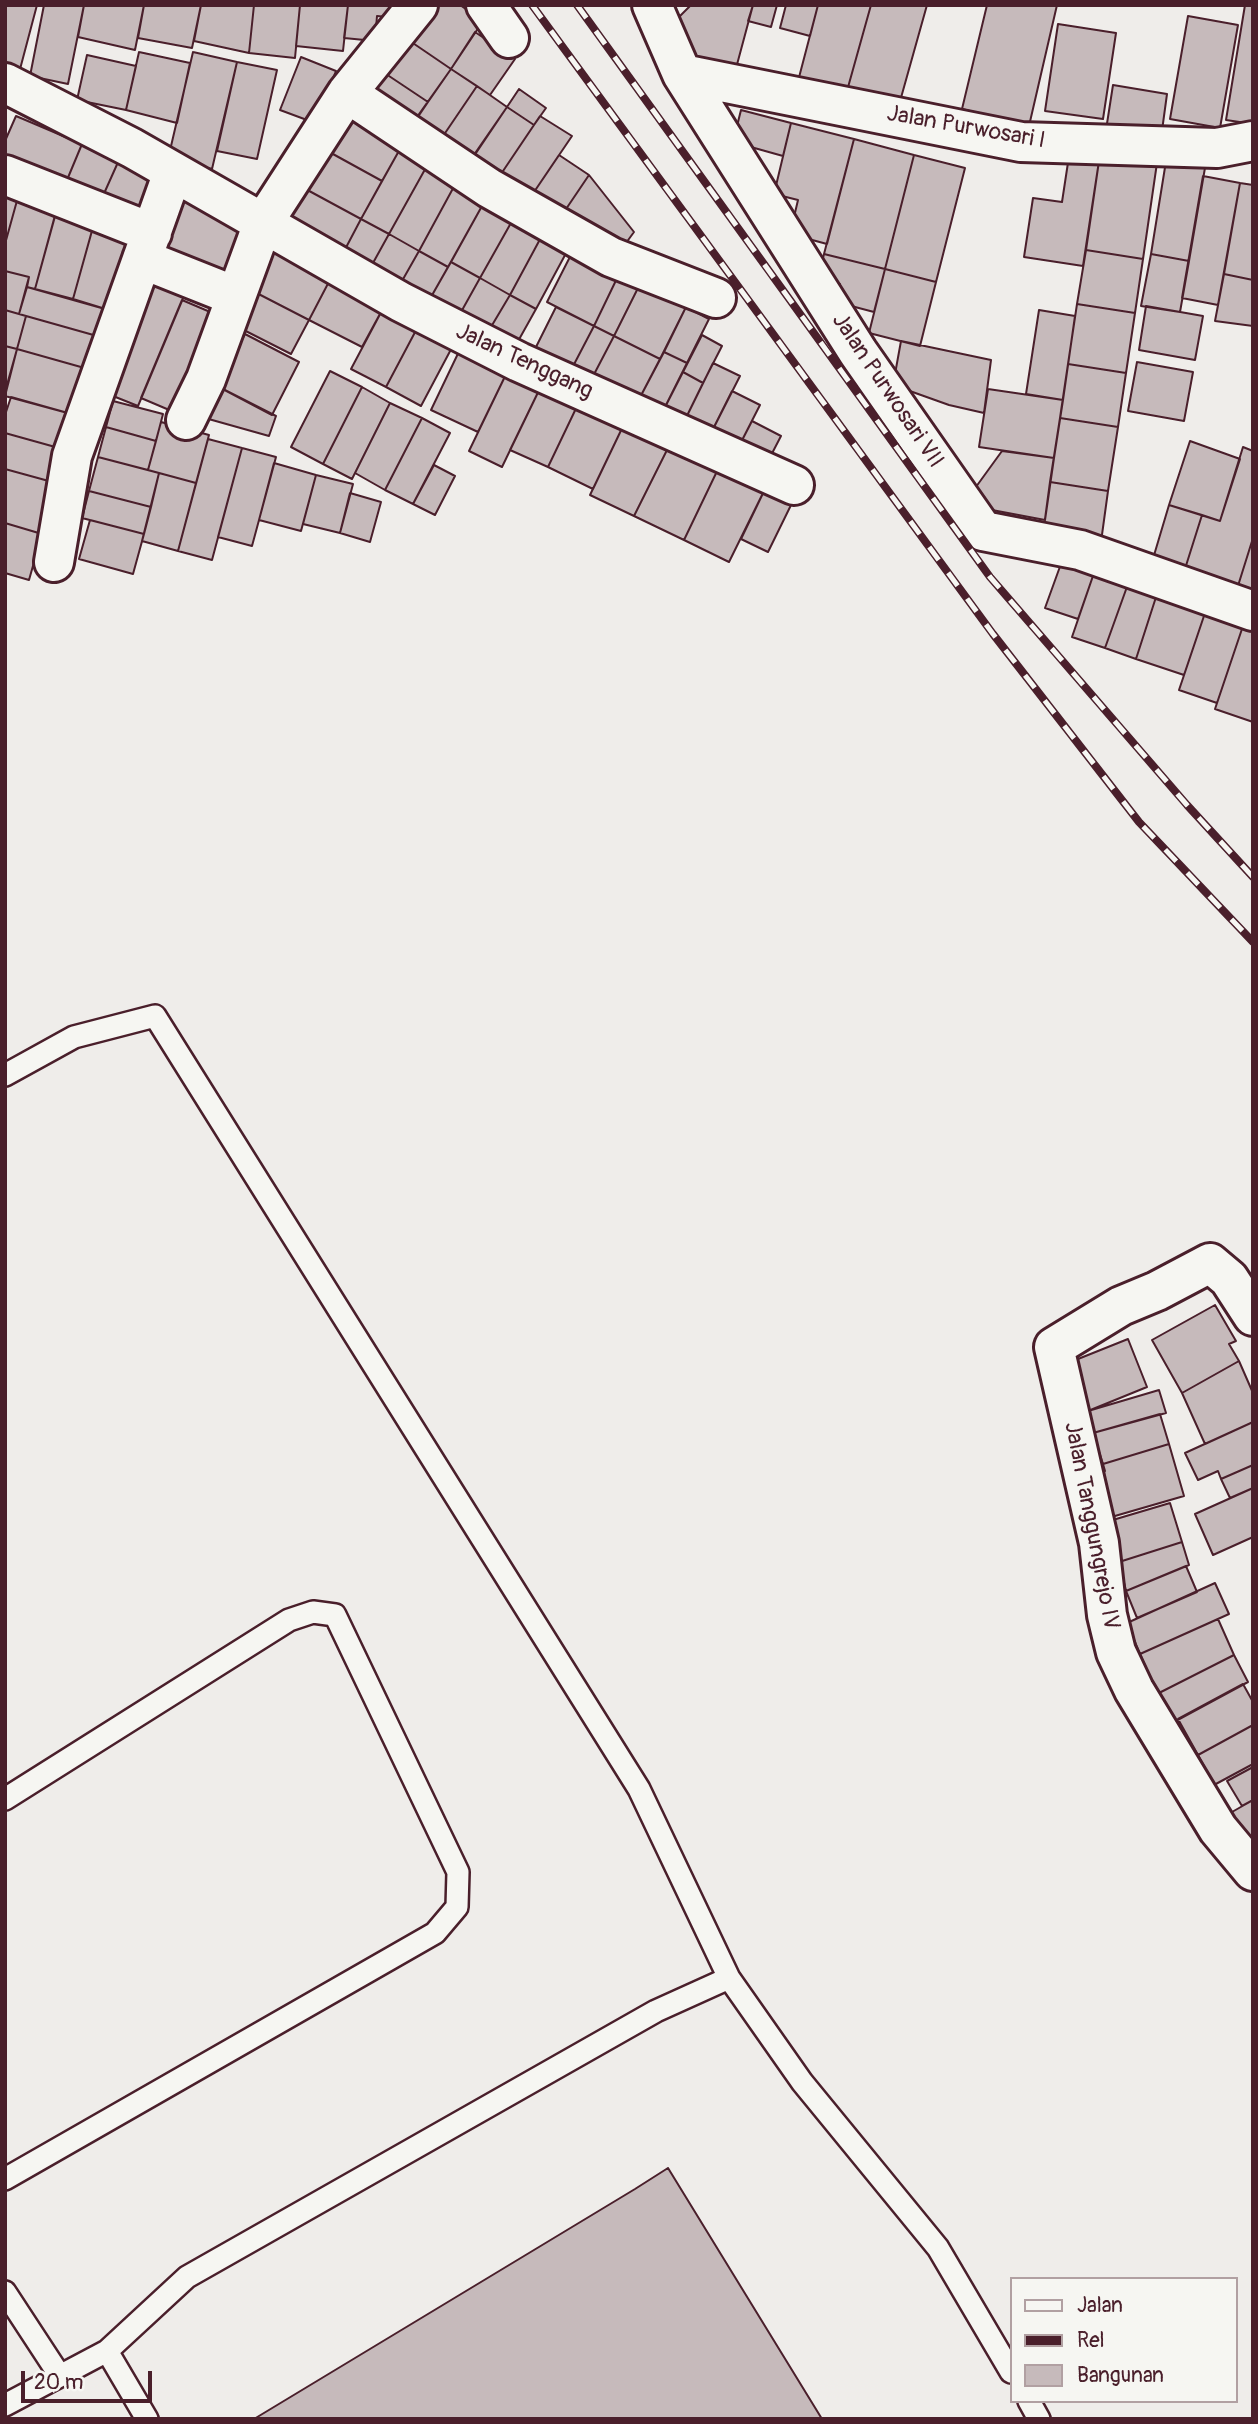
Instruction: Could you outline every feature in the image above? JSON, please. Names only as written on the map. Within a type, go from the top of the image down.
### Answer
[{"type":"street","points":[[186,420],[206,379],[263,223],[347,93],[418,5]]},
{"type":"street","points":[[486,5],[509,38]]},
{"type":"street","name":"Jalan Purwosari VII","points":[[652,5],[682,74],[858,352],[983,531],[1080,550],[1253,611]]},
{"type":"street","name":"Jalan Purwosari I","points":[[682,74],[1021,142],[1235,144],[1253,159]]},
{"type":"street","name":"Jalan Tenggang","points":[[7,89],[173,172],[401,302],[519,362],[794,485]]},
{"type":"street","points":[[347,93],[489,187],[611,257],[716,298]]},
{"type":"street","points":[[54,562],[72,456],[173,172]]},
{"type":"street","points":[[5,175],[147,246],[235,296]]},
{"type":"street","name":"Jalan Tanggungrejo IV","points":[[1253,1316],[1229,1279],[1210,1263],[1157,1292],[1121,1306],[1054,1347],[1099,1543],[1107,1615],[1116,1652],[1134,1690],[1218,1829],[1253,1871]]},
{"type":"lane","points":[[5,1075],[74,1037],[155,1016],[639,1789],[729,1978],[802,2082],[938,2248],[1010,2370]]},
{"type":"lane","points":[[5,1799],[289,1620],[313,1612],[335,1615],[458,1872],[457,1907],[435,1933],[5,2179]]},
{"type":"lane","points":[[5,2405],[107,2351],[187,2277],[656,2011],[729,1978]]},
{"type":"lane","points":[[5,2292],[60,2376]]},
{"type":"lane","points":[[107,2351],[147,2419]]},
{"type":"lane","points":[[1030,2403],[1039,2419]]},
{"type":"building","points":[[5,5],[37,5],[19,73],[5,69]]},
{"type":"building","points":[[44,5],[84,5],[68,84],[30,76]]},
{"type":"building","points":[[84,5],[144,5],[135,50],[78,37]]},
{"type":"building","points":[[144,5],[201,5],[192,48],[138,38]]},
{"type":"building","points":[[201,5],[254,5],[249,53],[194,41]]},
{"type":"building","points":[[254,5],[300,5],[295,58],[249,53]]},
{"type":"building","points":[[300,5],[348,5],[343,51],[296,46]]},
{"type":"building","points":[[348,5],[399,5],[397,18],[377,16],[375,41],[344,38]]},
{"type":"building","points":[[425,5],[460,5],[483,21],[451,69],[404,37]]},
{"type":"building","points":[[691,5],[753,5],[735,72],[698,62],[673,23]]},
{"type":"building","points":[[753,5],[777,5],[771,27],[748,21]]},
{"type":"building","points":[[786,5],[818,5],[810,36],[780,28]]},
{"type":"building","points":[[818,5],[871,5],[845,98],[797,85]]},
{"type":"building","points":[[871,5],[927,5],[897,112],[845,98]]},
{"type":"building","points":[[987,5],[1057,5],[1029,126],[962,109]]},
{"type":"building","points":[[1245,5],[1253,5],[1253,124],[1226,120]]},
{"type":"building","points":[[1188,16],[1238,25],[1220,128],[1170,119]]},
{"type":"building","points":[[1058,24],[1116,33],[1103,119],[1045,111]]},
{"type":"building","points":[[475,32],[515,59],[490,95],[451,69]]},
{"type":"building","points":[[404,37],[451,69],[428,102],[380,70]]},
{"type":"building","points":[[139,52],[190,63],[177,123],[126,110]]},
{"type":"building","points":[[193,52],[237,62],[212,169],[168,159]]},
{"type":"building","points":[[87,55],[136,66],[126,110],[77,100]]},
{"type":"building","points":[[301,57],[336,71],[315,123],[280,110]]},
{"type":"building","points":[[237,62],[277,70],[257,159],[217,151]]},
{"type":"building","points":[[451,69],[477,86],[439,142],[412,124]]},
{"type":"building","points":[[380,70],[428,102],[409,130],[362,98]]},
{"type":"building","points":[[1113,85],[1167,94],[1161,138],[1106,130]]},
{"type":"building","points":[[477,86],[507,107],[469,162],[439,142]]},
{"type":"building","points":[[519,89],[546,108],[534,125],[507,107]]},
{"type":"building","points":[[507,107],[534,125],[501,174],[474,156]]},
{"type":"building","points":[[741,110],[791,123],[783,156],[733,142]]},
{"type":"building","points":[[341,112],[400,149],[382,181],[322,148]]},
{"type":"building","points":[[16,116],[82,144],[62,192],[5,168],[5,141]]},
{"type":"building","points":[[540,116],[572,136],[532,195],[501,174]]},
{"type":"building","points":[[791,123],[854,139],[827,244],[790,234],[798,200],[774,194]]},
{"type":"building","points":[[854,139],[914,155],[885,269],[824,254]]},
{"type":"building","points":[[82,144],[119,160],[98,207],[62,192]]},
{"type":"building","points":[[322,148],[382,181],[361,219],[300,186]]},
{"type":"building","points":[[400,149],[428,164],[389,234],[361,219]]},
{"type":"building","points":[[559,155],[589,175],[562,215],[532,195]]},
{"type":"building","points":[[914,155],[965,168],[936,282],[885,269]]},
{"type":"building","points":[[1167,155],[1206,162],[1189,261],[1151,254]]},
{"type":"building","points":[[1069,156],[1099,161],[1083,266],[1024,257],[1033,198],[1062,202]]},
{"type":"building","points":[[1158,156],[1143,259],[1086,250],[1099,161]]},
{"type":"building","points":[[119,160],[157,175],[136,223],[98,207]]},
{"type":"building","points":[[428,164],[457,181],[419,251],[389,234]]},
{"type":"building","points":[[589,175],[634,232],[618,254],[562,215]]},
{"type":"building","points":[[1203,176],[1240,183],[1218,305],[1182,298]]},
{"type":"building","points":[[457,181],[487,197],[448,267],[419,251]]},
{"type":"building","points":[[1240,183],[1253,185],[1253,280],[1224,274]]},
{"type":"building","points":[[300,186],[361,219],[341,257],[280,222]]},
{"type":"building","points":[[5,194],[18,197],[5,244]]},
{"type":"building","points":[[182,195],[246,225],[223,276],[158,245]]},
{"type":"building","points":[[18,197],[57,208],[35,289],[27,287],[29,277],[5,271],[5,244]]},
{"type":"building","points":[[487,197],[516,214],[480,278],[451,262]]},
{"type":"building","points":[[57,209],[95,220],[73,299],[35,289]]},
{"type":"building","points":[[516,214],[545,230],[510,295],[480,278]]},
{"type":"building","points":[[361,219],[389,234],[368,272],[341,257]]},
{"type":"building","points":[[93,227],[132,237],[112,311],[73,299]]},
{"type":"building","points":[[545,230],[571,244],[536,309],[510,295]]},
{"type":"building","points":[[389,234],[419,251],[398,288],[368,272]]},
{"type":"building","points":[[268,240],[333,274],[309,320],[245,287]]},
{"type":"building","points":[[575,247],[621,270],[594,326],[547,302]]},
{"type":"building","points":[[1086,250],[1143,259],[1135,313],[1077,304]]},
{"type":"building","points":[[419,251],[448,267],[427,304],[398,288]]},
{"type":"building","points":[[824,254],[885,269],[874,312],[836,302],[840,284],[818,279]]},
{"type":"building","points":[[1151,254],[1189,261],[1180,312],[1141,306]]},
{"type":"building","points":[[451,262],[480,278],[456,321],[427,304]]},
{"type":"building","points":[[149,267],[189,284],[138,406],[98,390]]},
{"type":"building","points":[[885,269],[936,282],[920,346],[869,333]]},
{"type":"building","points":[[621,270],[642,280],[614,336],[594,326]]},
{"type":"building","points":[[5,271],[29,277],[19,314],[5,310]]},
{"type":"building","points":[[333,274],[387,301],[362,347],[309,320]]},
{"type":"building","points":[[1224,274],[1253,280],[1253,326],[1215,321]]},
{"type":"building","points":[[480,278],[510,295],[485,337],[456,321]]},
{"type":"building","points":[[642,280],[688,303],[660,359],[614,336]]},
{"type":"building","points":[[27,287],[105,309],[97,336],[19,314]]},
{"type":"building","points":[[245,287],[309,320],[291,354],[226,321]]},
{"type":"building","points":[[510,295],[536,309],[512,352],[485,337]]},
{"type":"building","points":[[182,300],[222,317],[181,415],[141,398]]},
{"type":"building","points":[[387,301],[422,319],[386,387],[351,369]]},
{"type":"building","points":[[1077,304],[1135,313],[1126,373],[1068,364]]},
{"type":"building","points":[[1146,306],[1203,316],[1195,360],[1139,350]]},
{"type":"building","points":[[556,307],[594,326],[570,372],[533,353]]},
{"type":"building","points":[[686,307],[709,319],[687,363],[664,352]]},
{"type":"building","points":[[5,310],[26,316],[17,349],[5,346]]},
{"type":"building","points":[[1039,310],[1075,316],[1063,400],[1026,394]]},
{"type":"building","points":[[26,316],[97,336],[88,369],[17,349]]},
{"type":"building","points":[[422,319],[457,338],[421,406],[386,387]]},
{"type":"building","points":[[594,326],[614,336],[590,382],[570,372]]},
{"type":"building","points":[[245,334],[299,362],[272,415],[217,386]]},
{"type":"building","points":[[702,335],[722,346],[703,383],[683,372]]},
{"type":"building","points":[[614,336],[660,359],[636,405],[590,382]]},
{"type":"building","points":[[464,341],[511,364],[478,432],[431,410]]},
{"type":"building","points":[[901,341],[991,360],[984,413],[949,405],[893,385]]},
{"type":"building","points":[[5,346],[17,349],[5,392]]},
{"type":"building","points":[[17,349],[88,369],[75,415],[5,396]]},
{"type":"building","points":[[664,352],[687,363],[660,417],[636,405]]},
{"type":"building","points":[[1137,362],[1193,372],[1184,421],[1128,411]]},
{"type":"building","points":[[713,363],[740,376],[707,441],[681,428]]},
{"type":"building","points":[[511,364],[544,380],[502,467],[469,451]]},
{"type":"building","points":[[1068,364],[1126,373],[1118,427],[1060,418]]},
{"type":"building","points":[[330,371],[362,387],[323,464],[291,447]]},
{"type":"building","points":[[683,372],[703,383],[681,428],[660,417]]},
{"type":"building","points":[[544,380],[581,398],[548,467],[510,450]]},
{"type":"building","points":[[217,386],[276,416],[269,436],[205,418]]},
{"type":"building","points":[[362,387],[390,403],[352,479],[323,464]]},
{"type":"building","points":[[988,389],[1063,400],[1054,458],[979,447]]},
{"type":"building","points":[[732,391],[760,405],[735,454],[707,441]]},
{"type":"building","points":[[11,397],[75,415],[66,450],[5,433],[5,415]]},
{"type":"building","points":[[581,398],[626,420],[593,489],[548,467]]},
{"type":"building","points":[[113,401],[163,414],[156,441],[106,427]]},
{"type":"building","points":[[390,403],[422,418],[385,490],[355,473]]},
{"type":"building","points":[[422,418],[450,433],[413,504],[385,490]]},
{"type":"building","points":[[1060,418],[1118,427],[1108,491],[1050,482]]},
{"type":"building","points":[[626,420],[671,442],[634,516],[590,495]]},
{"type":"building","points":[[752,421],[781,436],[766,465],[737,450]]},
{"type":"building","points":[[161,422],[209,435],[196,483],[148,470]]},
{"type":"building","points":[[106,427],[156,441],[148,470],[98,457]]},
{"type":"building","points":[[5,433],[66,450],[56,483],[5,469]]},
{"type":"building","points":[[208,439],[242,448],[212,560],[178,551]]},
{"type":"building","points":[[1190,441],[1240,459],[1220,521],[1169,505]]},
{"type":"building","points":[[671,442],[720,465],[684,540],[634,516]]},
{"type":"building","points":[[1243,447],[1253,451],[1253,538],[1237,589],[1184,572],[1202,515],[1220,521]]},
{"type":"building","points":[[242,448],[276,457],[252,546],[218,537]]},
{"type":"building","points":[[1002,451],[1054,458],[1045,520],[992,510],[973,491]]},
{"type":"building","points":[[98,457],[159,473],[151,507],[89,491]]},
{"type":"building","points":[[274,463],[316,475],[301,531],[259,520]]},
{"type":"building","points":[[434,465],[455,476],[435,515],[413,504]]},
{"type":"building","points":[[720,465],[766,487],[729,562],[684,540]]},
{"type":"building","points":[[5,469],[56,483],[42,534],[5,523]]},
{"type":"building","points":[[159,473],[196,483],[178,551],[142,541]]},
{"type":"building","points":[[316,475],[353,484],[340,533],[303,524]]},
{"type":"building","points":[[1050,482],[1108,491],[1101,542],[1043,534]]},
{"type":"building","points":[[766,487],[793,501],[768,552],[741,539]]},
{"type":"building","points":[[89,491],[151,507],[144,534],[82,518]]},
{"type":"building","points":[[350,493],[381,502],[370,542],[340,533]]},
{"type":"building","points":[[1169,505],[1202,515],[1184,572],[1152,562]]},
{"type":"building","points":[[90,520],[144,534],[133,574],[79,559]]},
{"type":"building","points":[[5,523],[42,534],[29,580],[5,573]]},
{"type":"building","points":[[1253,538],[1253,594],[1237,589]]},
{"type":"building","points":[[1062,561],[1094,573],[1078,619],[1045,608]]},
{"type":"building","points":[[1094,573],[1128,584],[1105,648],[1072,637]]},
{"type":"building","points":[[1128,584],[1157,594],[1136,659],[1105,648]]},
{"type":"building","points":[[1157,594],[1206,610],[1184,675],[1136,659]]},
{"type":"building","points":[[1206,610],[1244,623],[1217,703],[1179,690]]},
{"type":"building","points":[[1244,623],[1253,626],[1253,722],[1215,709]]},
{"type":"building","points":[[1215,1305],[1236,1341],[1229,1344],[1239,1361],[1182,1393],[1152,1340]]},
{"type":"building","points":[[1128,1339],[1147,1387],[1088,1411],[1068,1363]]},
{"type":"building","points":[[1239,1361],[1253,1393],[1253,1422],[1205,1444],[1182,1393]]},
{"type":"building","points":[[1159,1390],[1166,1413],[1093,1433],[1088,1411]]},
{"type":"building","points":[[1160,1414],[1169,1444],[1103,1464],[1093,1433]]},
{"type":"building","points":[[1253,1422],[1253,1465],[1221,1479],[1218,1471],[1198,1480],[1185,1453]]},
{"type":"building","points":[[1169,1444],[1184,1496],[1108,1518],[1095,1474],[1105,1471],[1103,1464]]},
{"type":"building","points":[[1253,1465],[1253,1488],[1230,1498],[1221,1479]]},
{"type":"building","points":[[1253,1488],[1253,1537],[1213,1555],[1195,1514]]},
{"type":"building","points":[[1170,1503],[1182,1542],[1119,1562],[1106,1522]]},
{"type":"building","points":[[1182,1542],[1189,1565],[1126,1591],[1119,1562]]},
{"type":"building","points":[[1186,1566],[1197,1592],[1137,1618],[1126,1591]]},
{"type":"building","points":[[1215,1583],[1229,1614],[1140,1654],[1127,1623]]},
{"type":"building","points":[[1218,1619],[1234,1655],[1157,1694],[1140,1654]]},
{"type":"building","points":[[1234,1655],[1248,1682],[1172,1723],[1157,1694]]},
{"type":"building","points":[[1243,1684],[1253,1702],[1253,1725],[1198,1755],[1178,1719]]},
{"type":"building","points":[[1253,1725],[1253,1764],[1214,1785],[1198,1755]]},
{"type":"building","points":[[1253,1767],[1253,1800],[1242,1806],[1227,1781]]},
{"type":"building","points":[[1253,1800],[1253,1841],[1225,1816]]},
{"type":"building","points":[[668,2168],[822,2419],[254,2419],[635,2189]]},
{"type":"railway","points":[[532,5],[993,634],[1139,822],[1253,942]]},
{"type":"railway","points":[[577,5],[990,577],[1187,805],[1253,877]]}]
